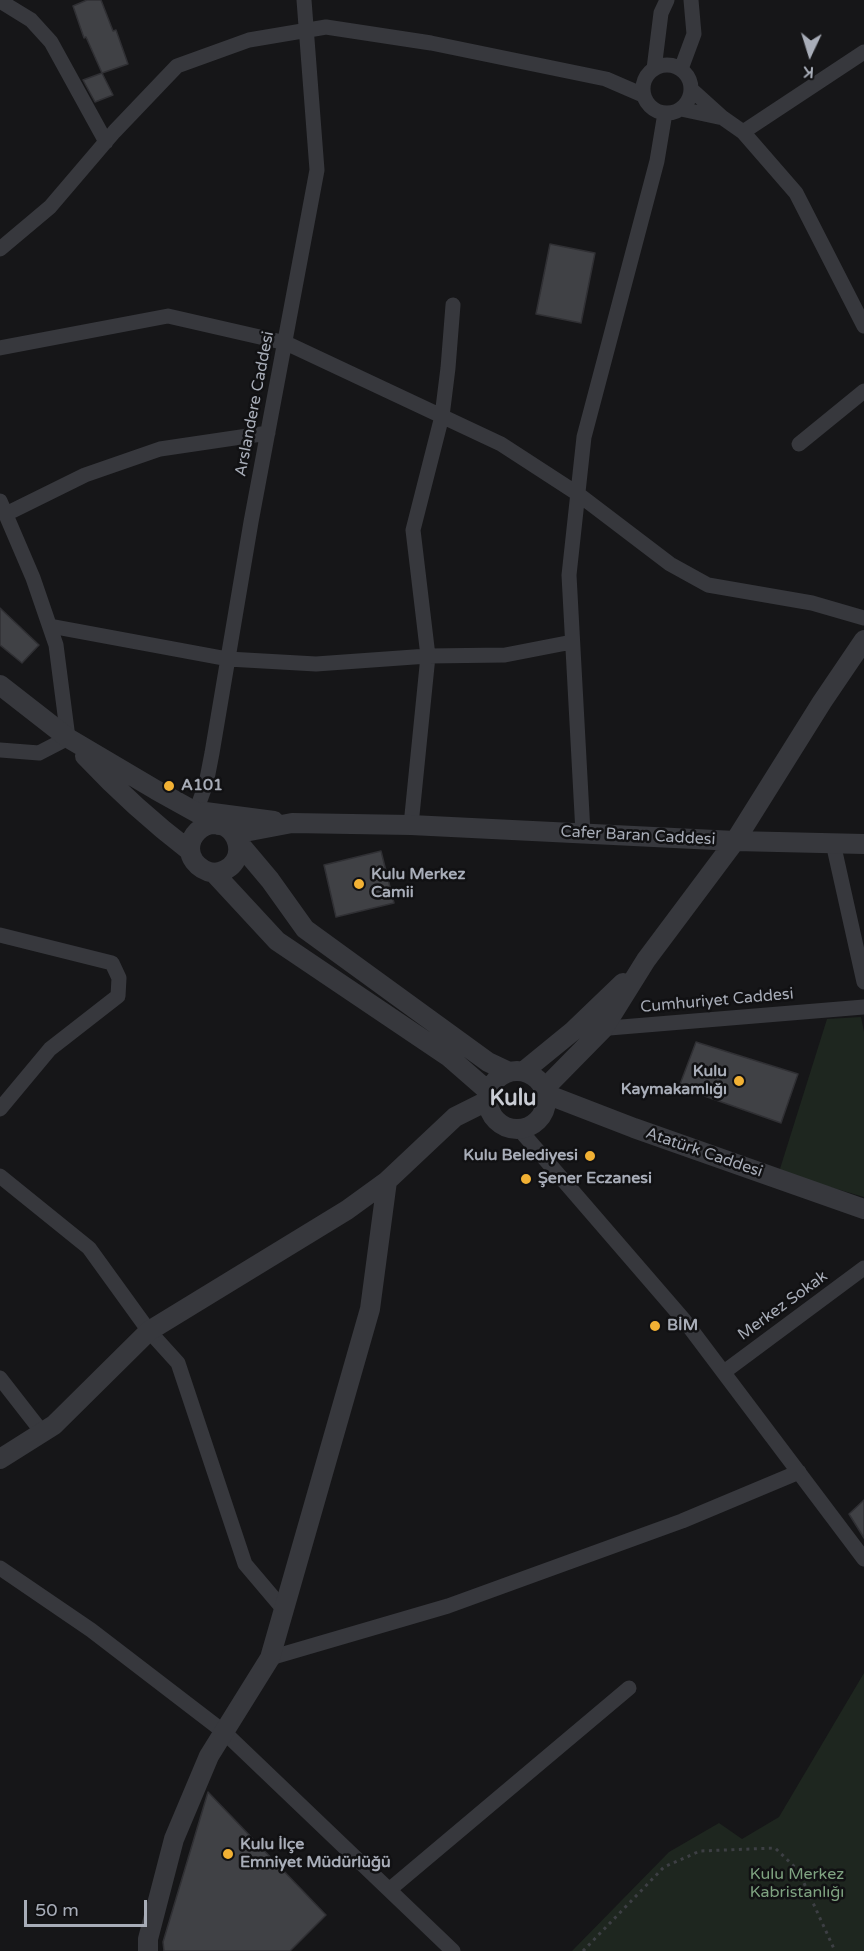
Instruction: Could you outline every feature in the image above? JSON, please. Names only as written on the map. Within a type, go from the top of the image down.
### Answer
[{"type":"street","name":"Arslandere Caddesi","points":[[196,811],[208,774],[251,522],[317,170],[304,0]]},
{"type":"street","points":[[654,69],[661,13],[667,0]]},
{"type":"street","points":[[681,69],[694,34],[691,0]]},
{"type":"street","points":[[0,1],[30,20],[51,42],[106,142]]},
{"type":"street","points":[[0,249],[50,207],[106,142],[177,66],[249,40],[326,27],[431,43],[606,79],[643,95]]},
{"type":"street","points":[[743,132],[864,52]]},
{"type":"street","points":[[670,65],[681,69],[689,78],[692,90],[689,101],[681,109],[670,114],[658,112],[648,105],[643,95],[643,83],[649,73],[659,66],[670,65]]},
{"type":"street","points":[[692,90],[723,118],[743,132],[796,193],[864,326]]},
{"type":"street","points":[[681,109],[723,118]]},
{"type":"street","points":[[582,833],[569,575],[584,437],[657,161],[665,113]]},
{"type":"street","points":[[411,825],[428,656],[413,530],[442,416],[453,305]]},
{"type":"street","points":[[0,348],[168,316],[286,343],[501,444],[578,494],[670,564],[708,585],[812,603],[864,618]]},
{"type":"street","points":[[799,444],[864,391]]},
{"type":"street","points":[[190,851],[116,789],[68,738],[56,645],[33,578],[3,507],[160,449],[268,433]]},
{"type":"street","points":[[50,626],[228,658],[316,664],[428,656],[505,655],[572,642]]},
{"type":"street","points":[[545,1092],[603,1029],[646,960],[735,841],[822,702],[864,640]]},
{"type":"street","points":[[0,685],[68,738],[196,811],[230,834],[270,880],[305,928],[488,1062],[516,1071],[533,1074],[545,1092],[546,1107],[536,1123],[519,1129],[509,1128],[494,1118],[489,1110],[488,1096],[496,1079],[516,1071],[573,1031],[646,960]]},
{"type":"street","points":[[0,750],[39,753],[68,738]]},
{"type":"street","points":[[196,811],[292,823]]},
{"type":"street","points":[[230,834],[238,851],[231,867],[223,872],[214,873],[198,867],[190,851],[195,834],[202,828],[210,825],[230,834],[292,823]]},
{"type":"street","name":"Cafer Baran Caddesi","points":[[292,823],[411,825],[735,841],[864,844]]},
{"type":"street","points":[[833,843],[864,982]]},
{"type":"street","points":[[214,873],[277,941],[449,1057],[488,1096]]},
{"type":"street","points":[[0,935],[12,936],[112,963],[119,978],[118,996],[50,1049],[0,1109]]},
{"type":"street","name":"Cumhuriyet Caddesi","points":[[573,1031],[864,1007]]},
{"type":"street","name":"Atatürk Caddesi","points":[[545,1092],[634,1128],[864,1209]]},
{"type":"street","points":[[0,1459],[54,1425],[149,1331],[347,1210],[387,1182],[455,1118],[488,1096]]},
{"type":"street","points":[[519,1129],[684,1320],[864,1559]]},
{"type":"street","points":[[0,1176],[89,1248],[149,1331],[178,1364],[246,1564],[284,1610]]},
{"type":"street","points":[[148,1951],[148,1939],[174,1839],[209,1756],[270,1658],[370,1309],[387,1182]]},
{"type":"street","name":"Merkez Sokak","points":[[724,1372],[864,1268]]},
{"type":"street","points":[[0,1378],[42,1432]]},
{"type":"street","points":[[270,1658],[448,1606],[682,1521],[799,1472]]},
{"type":"street","points":[[0,1568],[91,1630],[224,1732],[453,1951]]},
{"type":"street","points":[[389,1890],[629,1688]]},
{"type":"path","points":[[583,1951],[664,1868],[700,1851],[774,1848],[798,1870],[835,1951]]},
{"type":"green space","points":[[861,1017],[864,1032],[864,1197],[779,1172],[827,1019]]},
{"type":"green space","name":"Kulu Merkez Kabristanlığı","points":[[864,1673],[864,1951],[572,1951],[669,1852],[719,1823],[742,1839],[779,1817]]},
{"type":"building","points":[[87,0],[101,0],[113,31],[116,30],[128,64],[102,73],[86,37],[84,38],[73,6]]},
{"type":"building","points":[[102,73],[113,95],[95,102],[83,80]]},
{"type":"building","points":[[550,244],[595,253],[581,323],[536,314]]},
{"type":"building","points":[[0,608],[39,645],[22,663],[0,645]]},
{"type":"building","name":"Kulu Merkez Camii","points":[[381,851],[394,903],[336,917],[324,865]]},
{"type":"building","name":"Kulu Kaymakamlığı","points":[[696,1042],[798,1074],[781,1123],[679,1087]]},
{"type":"building","points":[[864,1500],[864,1538],[849,1514]]},
{"type":"building","name":"Kulu İlçe Emniyet Müdürlüğü","points":[[208,1792],[326,1915],[290,1951],[164,1951],[163,1942]]},
{"type":"place","name":"A101","points":[[169,786]]},
{"type":"place","name":"Kulu Merkez Camii","points":[[359,884]]},
{"type":"place","name":"Kulu Kaymakamlığı","points":[[739,1081]]},
{"type":"place","name":"Kulu Belediyesi","points":[[590,1156]]},
{"type":"place","name":"Şener Eczanesi","points":[[526,1179]]},
{"type":"place","name":"BİM","points":[[655,1326]]},
{"type":"place","name":"Kulu İlçe Emniyet Müdürlüğü","points":[[228,1854]]},
{"type":"district","name":"Kulu","points":[[513,1099]]}]
